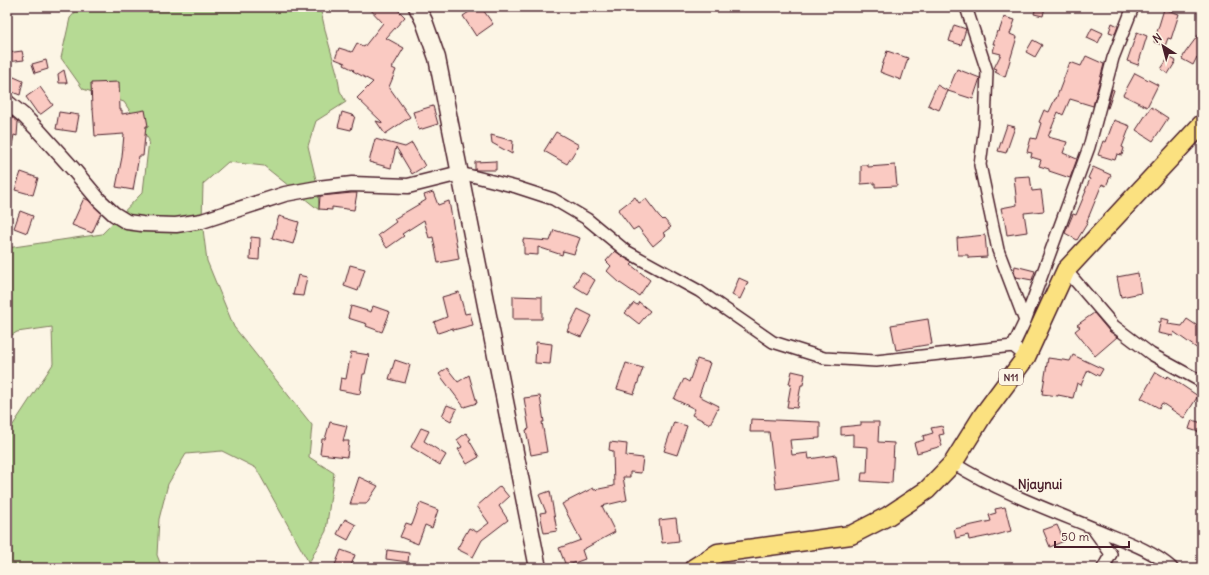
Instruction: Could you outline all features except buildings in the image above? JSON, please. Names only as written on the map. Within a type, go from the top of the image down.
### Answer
[{"type":"highway","name":"N11","points":[[694,568],[718,553],[851,535],[888,516],[927,490],[953,463],[983,416],[1066,270],[1202,124]]},
{"type":"main road","points":[[417,7],[424,21],[436,58],[538,568]]},
{"type":"street","points":[[966,7],[987,71],[985,125],[980,165],[998,250],[1025,321]]},
{"type":"street","points":[[7,102],[37,129],[99,200],[114,214],[128,222],[176,225],[202,221],[285,194],[352,184],[408,186],[460,173],[516,187],[554,199],[587,219],[626,250],[699,291],[773,342],[824,358],[876,361],[1019,351],[1025,321],[1089,147],[1113,58],[1132,7]]},
{"type":"street","points":[[1066,270],[1114,326],[1151,354],[1202,382]]},
{"type":"street","points":[[953,463],[1002,490],[1137,546],[1163,560],[1172,568]]},
{"type":"street","points":[[1093,528],[1111,554],[1103,568]]},
{"type":"green space","points":[[80,7],[320,7],[337,73],[340,91],[346,102],[316,121],[308,146],[318,188],[319,210],[264,166],[228,162],[203,184],[202,221],[207,261],[234,327],[312,425],[309,457],[334,473],[326,531],[309,563],[256,468],[222,451],[186,454],[168,484],[159,519],[157,555],[162,568],[7,568],[7,434],[53,364],[52,327],[17,332],[7,338],[7,248],[102,234],[143,192],[149,140],[124,102],[83,89],[61,58],[70,18]]},
{"type":"district","name":"Njaynui","points":[[1040,484]]}]
